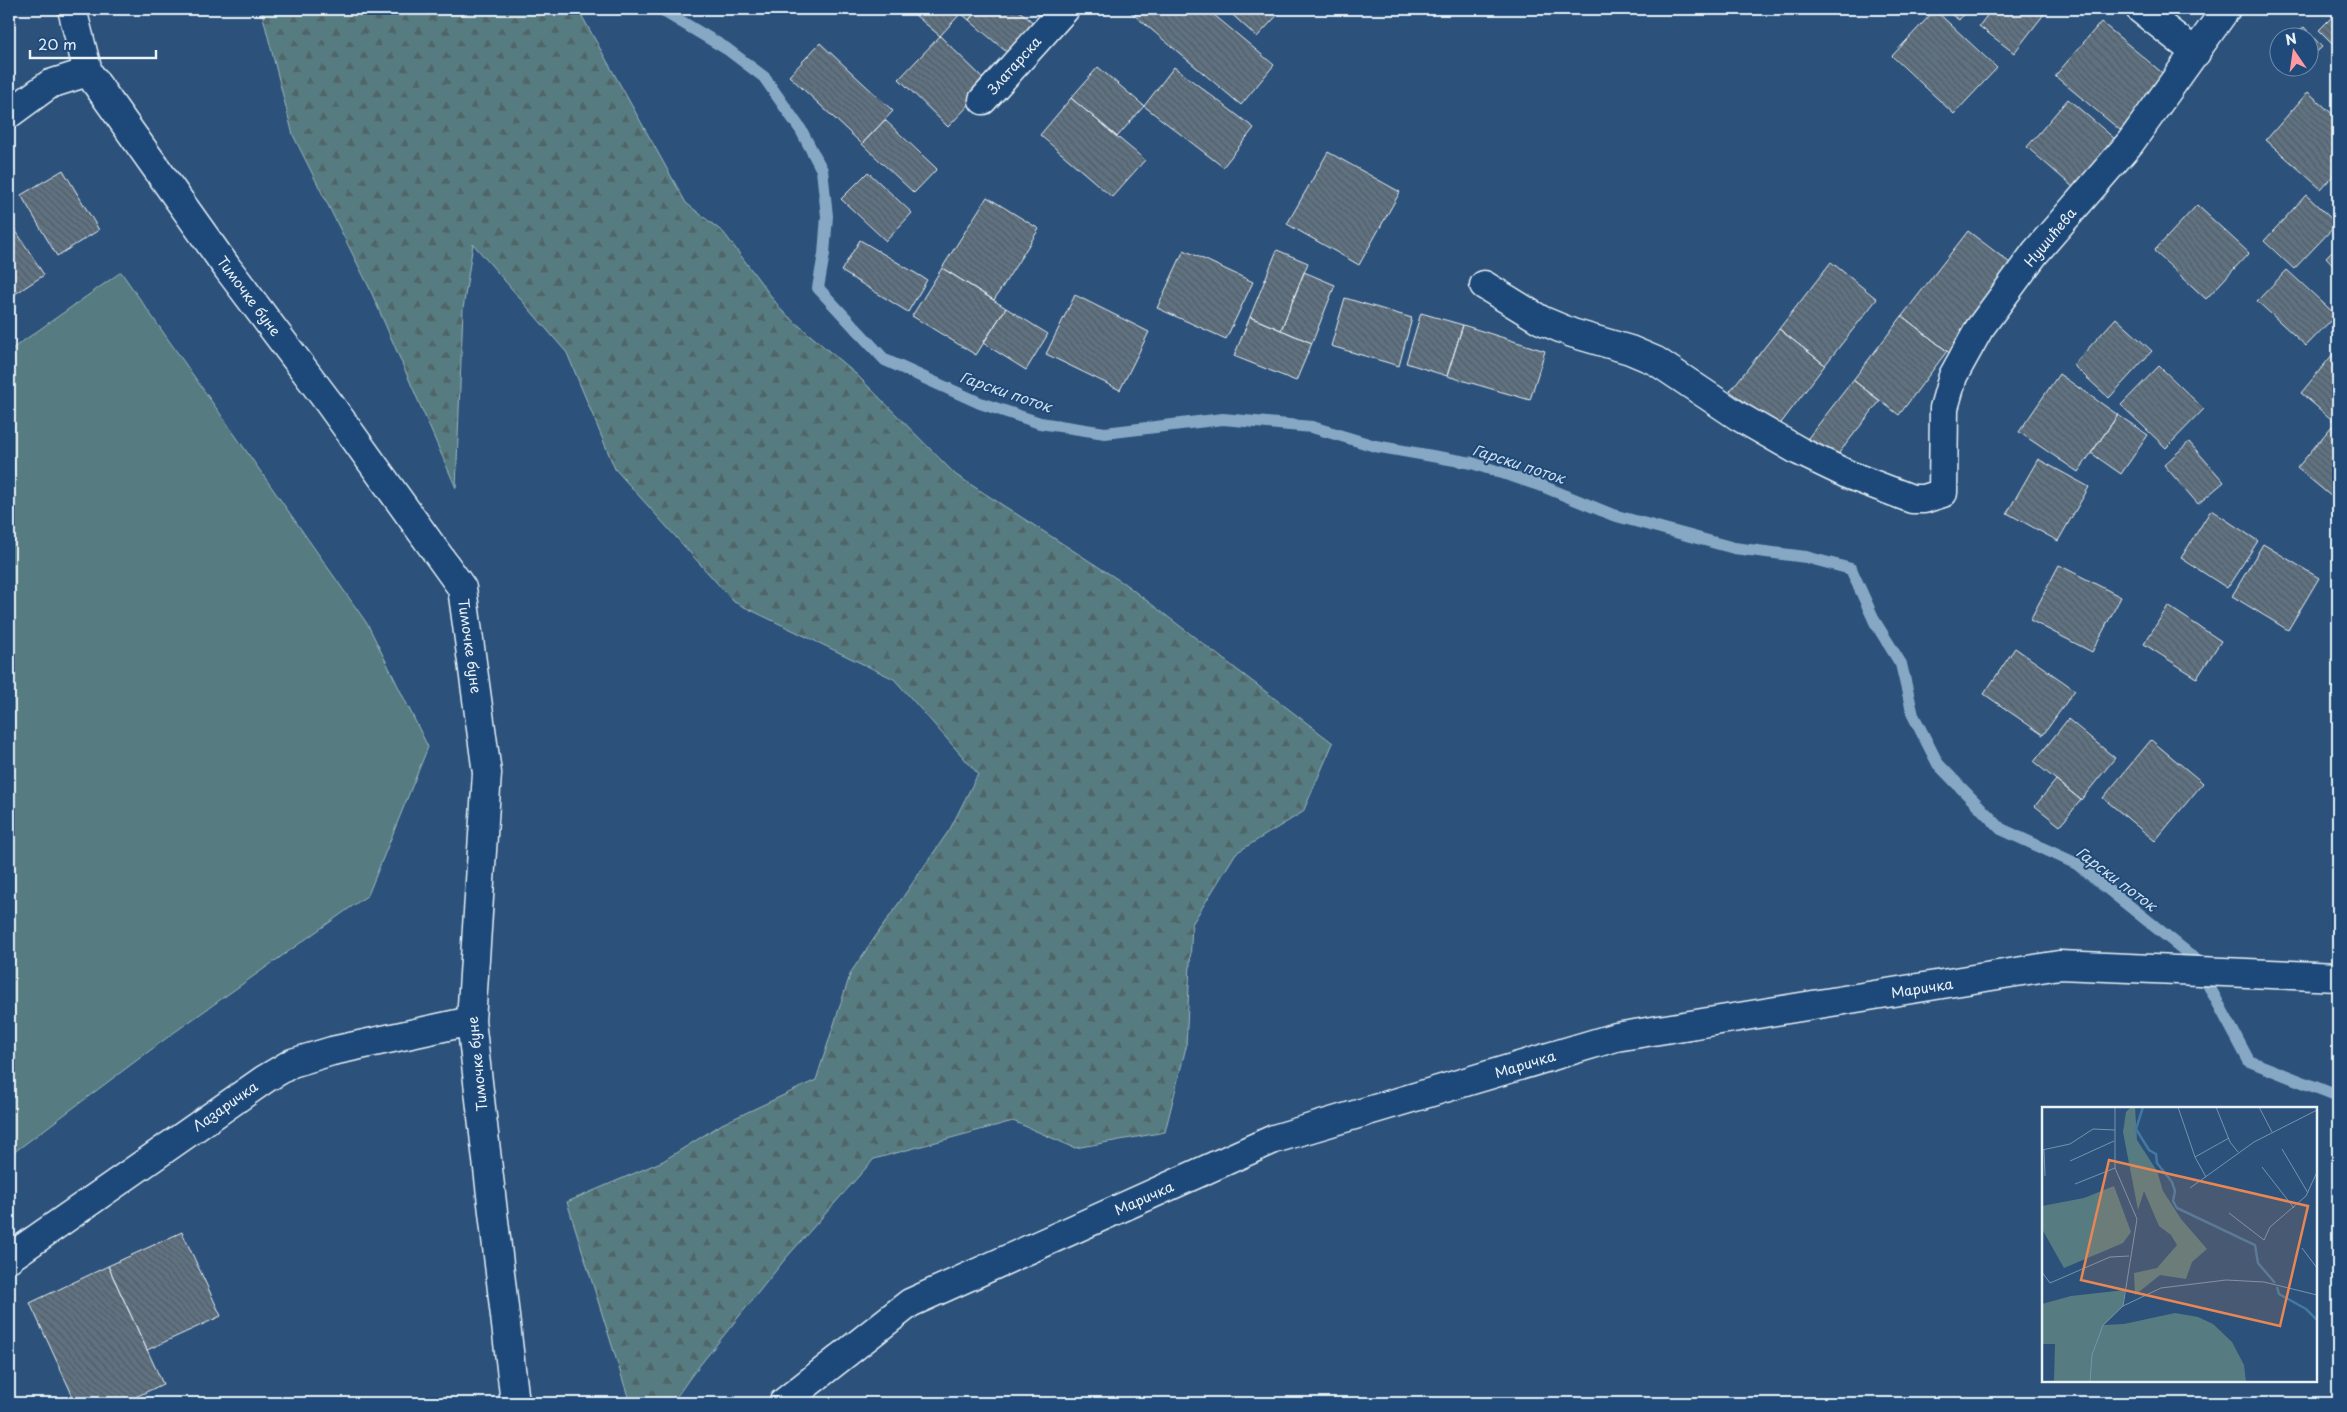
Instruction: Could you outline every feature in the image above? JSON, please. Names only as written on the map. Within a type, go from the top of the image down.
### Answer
[{"type":"street","name":"Тимочке буне","points":[[72,9],[88,72],[228,270],[341,418],[462,588],[487,773],[471,1021],[515,1403]]},
{"type":"street","name":"Златарска","points":[[983,100],[1065,9]]},
{"type":"street","points":[[2140,9],[2196,53]]},
{"type":"street","name":"Нушићева","points":[[1484,285],[1541,320],[1572,333],[1630,350],[1656,361],[1738,416],[1799,451],[1849,475],[1912,499],[1924,499],[1943,493],[1944,408],[1953,376],[1979,328],[2036,253],[2130,143],[2226,9]]},
{"type":"street","points":[[9,114],[50,84],[88,72]]},
{"type":"street","name":"Маричка","points":[[782,1403],[910,1303],[1274,1139],[1616,1037],[2059,965],[2338,977]]},
{"type":"street","name":"Лазаричка","points":[[9,1258],[265,1079],[292,1063],[332,1051],[471,1021]]},
{"type":"green space","points":[[261,9],[578,9],[686,203],[724,233],[782,311],[857,375],[956,475],[1125,584],[1333,743],[1303,812],[1236,853],[1192,924],[1186,1047],[1165,1132],[1075,1148],[1013,1121],[874,1159],[786,1258],[692,1375],[672,1403],[630,1403],[567,1202],[663,1161],[722,1124],[816,1080],[851,972],[950,829],[978,774],[894,679],[734,602],[615,469],[567,353],[473,244],[463,309],[456,488],[369,287],[293,135]]},
{"type":"green space","points":[[121,272],[368,625],[428,747],[368,895],[172,1034],[9,1156],[9,351]]},
{"type":"building","points":[[908,9],[956,9],[961,13],[940,36]]},
{"type":"building","points":[[956,9],[978,9],[969,20]]},
{"type":"building","points":[[978,9],[1017,9],[1035,24],[1009,54],[969,20]]},
{"type":"building","points":[[1127,9],[1207,9],[1274,65],[1241,105]]},
{"type":"building","points":[[1226,9],[1283,9],[1257,37]]},
{"type":"building","points":[[1943,9],[1967,9],[1959,20]]},
{"type":"building","points":[[1992,9],[2048,9],[2014,53],[1979,26]]},
{"type":"building","points":[[1935,10],[1997,68],[1954,114],[1892,56]]},
{"type":"building","points":[[2338,11],[2338,49],[2320,31]]},
{"type":"building","points":[[2101,22],[2166,76],[2120,130],[2055,76]]},
{"type":"building","points":[[940,36],[989,84],[948,127],[899,79]]},
{"type":"building","points":[[820,43],[893,111],[862,144],[789,76]]},
{"type":"building","points":[[1098,67],[1144,106],[1117,137],[1071,98]]},
{"type":"building","points":[[1174,67],[1254,128],[1223,167],[1144,106]]},
{"type":"building","points":[[2308,92],[2338,119],[2338,170],[2321,189],[2266,140]]},
{"type":"building","points":[[1071,98],[1145,160],[1112,197],[1040,135]]},
{"type":"building","points":[[2068,99],[2116,140],[2074,188],[2027,147]]},
{"type":"building","points":[[885,120],[937,169],[914,193],[862,144]]},
{"type":"building","points":[[1328,152],[1400,192],[1359,265],[1287,224]]},
{"type":"building","points":[[63,170],[99,230],[57,256],[21,195]]},
{"type":"building","points":[[868,172],[912,213],[886,241],[841,199]]},
{"type":"building","points":[[2306,195],[2337,224],[2294,269],[2264,241]]},
{"type":"building","points":[[987,197],[1039,229],[994,300],[942,268]]},
{"type":"building","points":[[2197,205],[2249,253],[2206,299],[2154,251]]},
{"type":"building","points":[[9,220],[44,275],[9,298]]},
{"type":"building","points":[[1968,231],[2018,269],[1952,355],[1902,316]]},
{"type":"building","points":[[860,240],[927,280],[908,312],[841,271]]},
{"type":"building","points":[[2338,245],[2338,270],[2326,257]]},
{"type":"building","points":[[1184,250],[1253,282],[1226,339],[1157,308]]},
{"type":"building","points":[[1277,250],[1308,263],[1281,330],[1250,317]]},
{"type":"building","points":[[1831,262],[1877,299],[1825,365],[1779,329]]},
{"type":"building","points":[[942,268],[1006,308],[976,355],[912,316]]},
{"type":"building","points":[[2287,270],[2336,315],[2306,346],[2257,301]]},
{"type":"building","points":[[1304,272],[1335,285],[1312,343],[1281,330]]},
{"type":"building","points":[[1075,295],[1149,332],[1120,390],[1046,354]]},
{"type":"building","points":[[1345,298],[1412,318],[1399,366],[1331,346]]},
{"type":"building","points":[[1006,308],[1048,334],[1026,370],[983,343]]},
{"type":"building","points":[[1421,313],[1463,325],[1447,376],[1406,363]]},
{"type":"building","points":[[1902,316],[1947,351],[1899,415],[1853,380]]},
{"type":"building","points":[[1250,317],[1312,343],[1296,381],[1234,356]]},
{"type":"building","points":[[2116,318],[2152,351],[2109,398],[2073,365]]},
{"type":"building","points":[[1463,325],[1545,351],[1530,400],[1447,376]]},
{"type":"building","points":[[1779,329],[1825,365],[1778,427],[1730,391]]},
{"type":"building","points":[[2338,348],[2338,425],[2301,393]]},
{"type":"building","points":[[2159,366],[2204,409],[2166,448],[2121,405]]},
{"type":"building","points":[[2059,374],[2118,415],[2078,472],[2019,432]]},
{"type":"building","points":[[1853,380],[1880,401],[1835,458],[1808,438]]},
{"type":"building","points":[[2118,415],[2148,435],[2121,474],[2091,453]]},
{"type":"building","points":[[2332,426],[2338,431],[2338,502],[2297,468]]},
{"type":"building","points":[[2189,442],[2224,482],[2198,504],[2164,465]]},
{"type":"building","points":[[2038,459],[2089,487],[2058,541],[2007,513]]},
{"type":"building","points":[[2211,510],[2258,541],[2227,588],[2181,558]]},
{"type":"building","points":[[2263,544],[2319,578],[2288,630],[2232,596]]},
{"type":"building","points":[[2059,565],[2121,597],[2092,652],[2030,620]]},
{"type":"building","points":[[2168,606],[2221,641],[2197,678],[2144,644]]},
{"type":"building","points":[[2015,648],[2075,690],[2043,735],[1984,694]]},
{"type":"building","points":[[2068,719],[2115,758],[2081,800],[2034,762]]},
{"type":"building","points":[[2151,740],[2203,783],[2155,841],[2103,798]]},
{"type":"building","points":[[2056,780],[2081,800],[2060,826],[2035,806]]},
{"type":"building","points":[[182,1232],[221,1316],[147,1350],[108,1266]]},
{"type":"building","points":[[108,1266],[163,1384],[123,1403],[76,1403],[30,1303]]},
{"type":"waterway","name":"Гарски поток","points":[[660,9],[727,49],[764,77],[801,130],[822,170],[827,216],[824,254],[818,288],[885,360],[980,403],[1040,423],[1105,433],[1223,419],[1312,427],[1375,446],[1472,463],[1542,486],[1613,515],[1734,548],[1806,557],[1851,569],[1875,622],[1901,664],[1913,715],[1938,764],[2001,829],[2077,864],[2194,958],[2249,1061],[2338,1096]]}]
